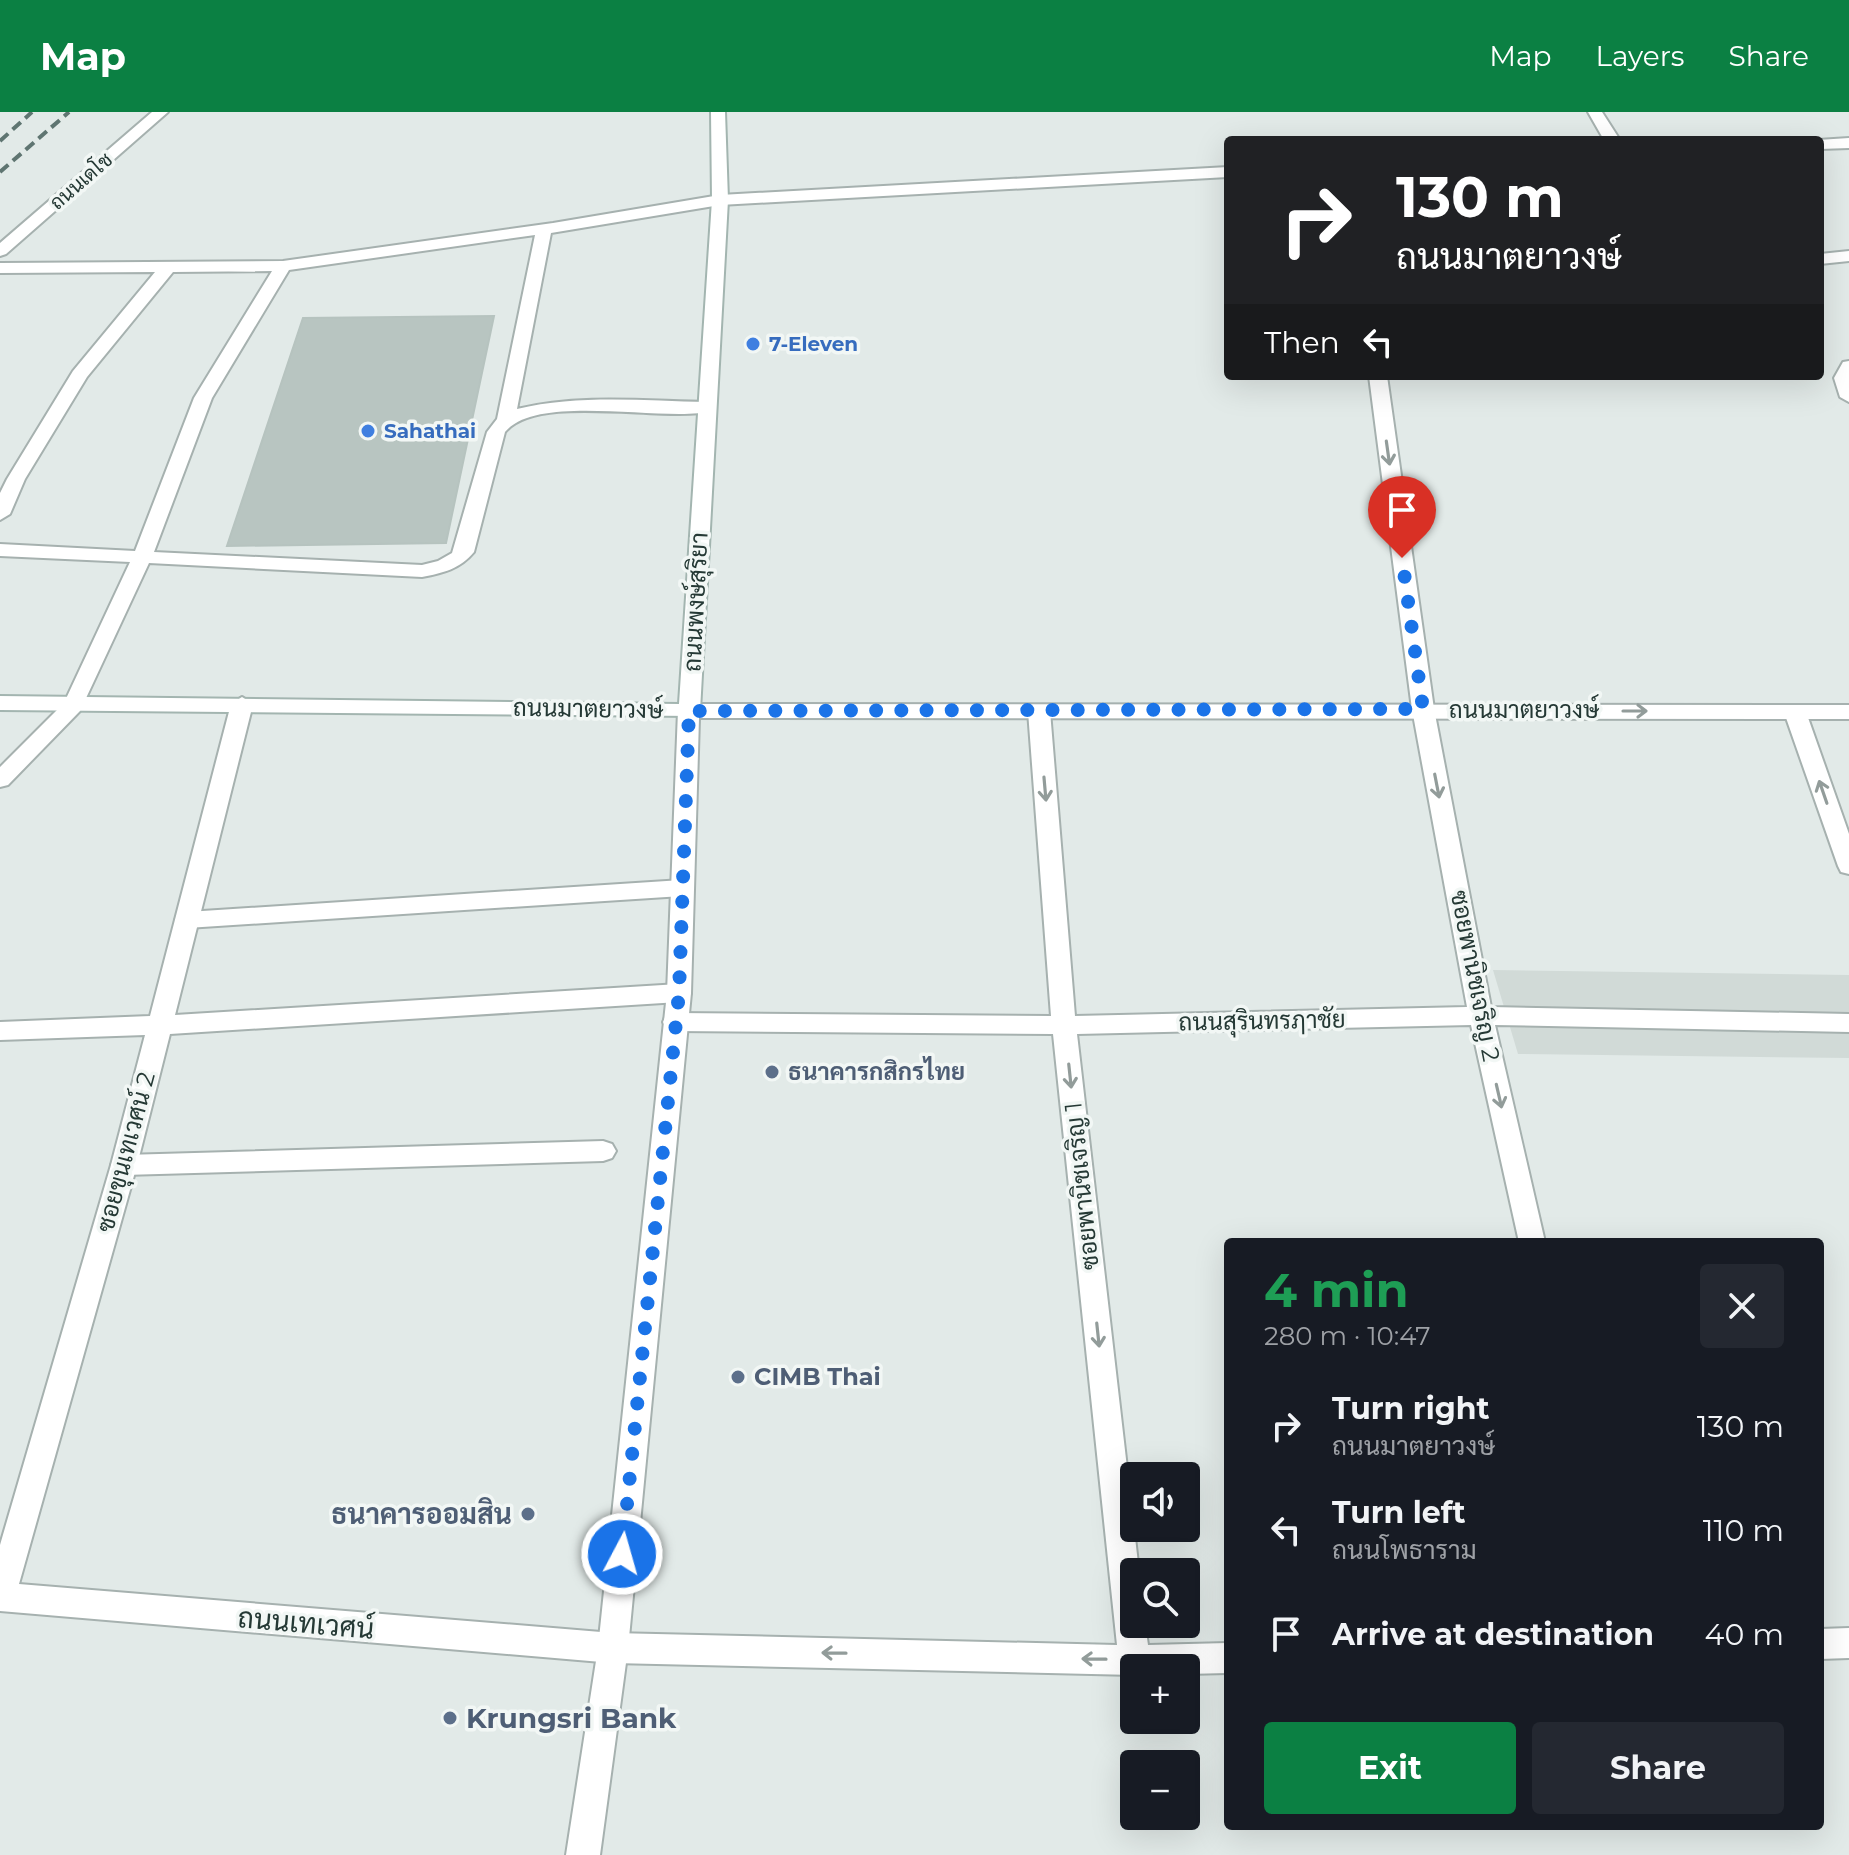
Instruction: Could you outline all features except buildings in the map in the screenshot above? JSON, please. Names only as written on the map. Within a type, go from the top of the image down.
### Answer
[{"type":"street","name":"ถนนเดโช","points":[[0,251],[161,112]]},
{"type":"street","name":"ถนนพงษ์สุริยา","points":[[583,1855],[613,1648],[679,993],[689,711],[720,200],[718,112]]},
{"type":"street","points":[[1595,112],[1610,136]]},
{"type":"street","points":[[1824,144],[1849,143]]},
{"type":"street","points":[[0,268],[283,266],[720,200],[1224,172]]},
{"type":"street","points":[[0,550],[422,571],[453,564],[464,552],[496,432],[506,419],[544,229]]},
{"type":"street","points":[[1824,259],[1844,257],[1849,275]]},
{"type":"street","points":[[0,780],[73,706],[143,555],[203,398],[283,266]]},
{"type":"street","points":[[0,514],[16,479],[79,375],[167,268]]},
{"type":"street","points":[[1849,366],[1843,378],[1849,397]]},
{"type":"street","name":"ซอยพานิชเจริญ 2","points":[[1379,380],[1423,709],[1481,1016],[1531,1238]]},
{"type":"street","points":[[506,419],[523,412],[554,409],[707,407]]},
{"type":"street","name":"ถนนมาตยาวงษ์","points":[[0,703],[689,711],[1423,709],[1849,712]]},
{"type":"street","name":"ซอยขุนเทเวศน์ 2","points":[[0,1597],[124,1165],[242,704]]},
{"type":"street","name":"ซอยพานิชเจริญ 1","points":[[1039,711],[1064,1025],[1133,1654]]},
{"type":"street","points":[[1795,712],[1849,866]]},
{"type":"street","points":[[187,920],[682,888]]},
{"type":"street","points":[[0,1031],[161,1025],[679,993]]},
{"type":"street","name":"ถนนสุรินทรฦาชัย","points":[[675,1022],[1064,1025],[1481,1016],[1849,1023]]},
{"type":"street","points":[[124,1165],[603,1151]]},
{"type":"street","name":"ถนนเทเวศน์","points":[[0,1597],[613,1648],[1120,1660]]},
{"type":"street","points":[[1824,1644],[1849,1643]]},
{"type":"street","name":"ถนนเทเวศน์","points":[[1200,1659],[1224,1658]]},
{"type":"shaded area","points":[[1493,970],[1849,975],[1849,1058],[1518,1054]]},
{"type":"railway","points":[[0,141],[32,112]]},
{"type":"railway","points":[[0,172],[69,112]]},
{"type":"place","name":"7-Eleven","points":[[753,344]]},
{"type":"place","name":"Sahathai","points":[[368,431]]},
{"type":"place","name":"ธนาคารกสิกรไทย","points":[[772,1072]]},
{"type":"place","name":"CIMB Thai","points":[[738,1377]]},
{"type":"place","name":"ธนาคารออมสิน","points":[[528,1514]]},
{"type":"place","name":"Krungsri Bank","points":[[450,1718]]},
{"type":"route","points":[[622,1554],[679,993],[689,711],[1423,709],[1402,558]]}]
